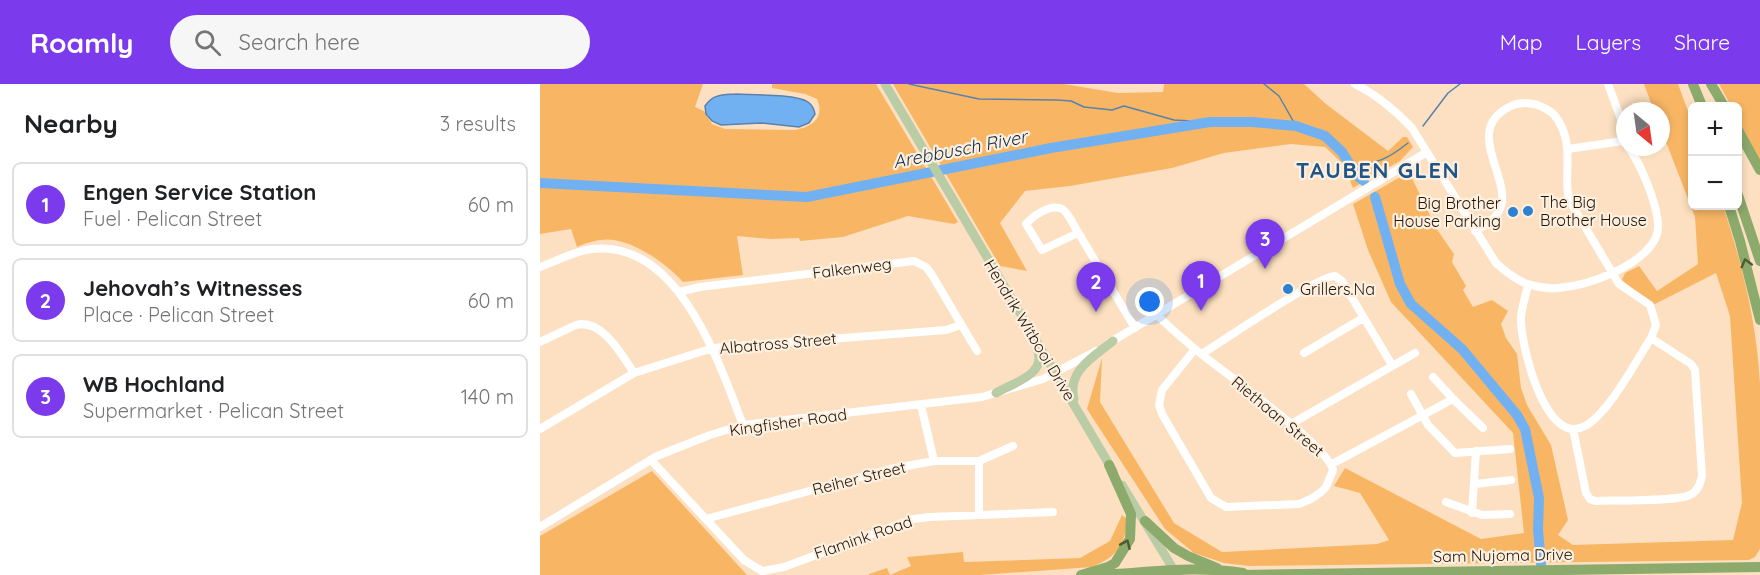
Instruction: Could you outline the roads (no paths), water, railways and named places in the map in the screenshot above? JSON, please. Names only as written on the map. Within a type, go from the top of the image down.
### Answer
[{"type":"highway","points":[[1691,84],[1695,102]]},
{"type":"highway","points":[[1691,84],[1700,102]]},
{"type":"highway","points":[[1711,84],[1722,102]]},
{"type":"highway","points":[[1742,139],[1760,170]]},
{"type":"highway","points":[[1742,209],[1760,261]]},
{"type":"highway","points":[[1730,210],[1760,320]]},
{"type":"highway","points":[[1081,575],[1115,563],[1130,539],[1131,514],[1109,465]]},
{"type":"highway","points":[[1145,521],[1174,548],[1223,571]]},
{"type":"highway","name":"Sam Nujoma Drive","points":[[1098,575],[1223,571],[1242,575],[1760,567]]},
{"type":"main road","name":"Hendrik Witbooi Drive","points":[[885,85],[1109,465],[1176,573]]},
{"type":"main road","points":[[996,393],[1032,373],[1040,365],[1039,353],[1025,323]]},
{"type":"main road","points":[[1078,410],[1072,390],[1074,376],[1081,367],[1113,341]]},
{"type":"street","points":[[1355,84],[1373,88],[1412,128],[1496,263],[1505,272],[1528,285],[1550,288],[1570,287],[1614,272],[1637,260],[1648,250],[1657,236],[1656,209],[1633,156]]},
{"type":"street","points":[[1608,84],[1616,106]]},
{"type":"street","points":[[1475,231],[1493,219],[1500,211],[1502,203],[1502,192],[1488,142],[1491,127],[1501,113],[1509,107],[1530,102],[1552,112],[1559,121],[1568,148],[1569,200],[1623,287],[1645,300],[1650,306],[1656,325],[1651,338],[1600,415],[1587,425],[1573,429],[1562,426],[1556,420],[1535,383],[1522,333],[1521,317],[1528,285]]},
{"type":"street","points":[[1568,148],[1616,145]]},
{"type":"street","name":"Kingfisher Road","points":[[540,526],[651,460],[687,443],[743,426],[967,400],[1029,384],[1055,373],[1113,341],[1427,152]]},
{"type":"street","points":[[1078,233],[1042,250],[1031,236],[1026,224],[1043,211],[1056,207],[1065,212],[1078,233],[1135,328]]},
{"type":"street","points":[[540,267],[593,249],[627,253],[658,272],[679,292],[713,348],[743,426]]},
{"type":"street","name":"Falkenweg","points":[[679,292],[711,285],[920,262],[932,275],[977,351]]},
{"type":"street","points":[[1198,352],[1330,276],[1342,281],[1392,365]]},
{"type":"street","name":"Riethaan Street","points":[[1157,315],[1198,352],[1291,424],[1323,452],[1332,464],[1333,470],[1326,487],[1311,499],[1299,504],[1226,507],[1211,498],[1159,405],[1162,390],[1198,352]]},
{"type":"street","points":[[1304,353],[1363,318]]},
{"type":"street","points":[[540,342],[576,325],[586,323],[598,329],[614,344],[634,373]]},
{"type":"street","name":"Albatross Street","points":[[540,429],[634,373],[713,348],[946,330],[962,325]]},
{"type":"street","points":[[1573,429],[1586,493],[1590,499],[1595,501],[1682,497],[1696,491],[1702,476],[1695,370],[1691,364],[1651,338]]},
{"type":"street","points":[[1291,424],[1415,352]]},
{"type":"street","points":[[1433,376],[1483,428]]},
{"type":"street","points":[[1411,394],[1421,415],[1455,453],[1510,449]]},
{"type":"street","points":[[1332,464],[1453,399]]},
{"type":"street","points":[[921,405],[934,461]]},
{"type":"street","name":"Reiher Street","points":[[706,519],[890,469],[934,461],[979,461],[1013,446]]},
{"type":"street","points":[[1472,513],[1476,451]]},
{"type":"street","name":"Flamink Road","points":[[651,460],[744,560],[762,571],[784,567],[912,519],[1053,512]]},
{"type":"street","points":[[979,461],[980,515]]},
{"type":"street","points":[[1474,484],[1511,480]]},
{"type":"street","points":[[1446,502],[1482,515],[1510,514]]},
{"type":"water","points":[[736,94],[802,99],[811,104],[815,114],[809,123],[799,127],[761,123],[721,125],[712,121],[706,114],[705,106],[708,102],[718,96]]},
{"type":"waterway","points":[[909,84],[979,99],[1071,101],[1084,107],[1112,110],[1124,106],[1174,120],[1210,122]]},
{"type":"waterway","points":[[1264,84],[1279,96],[1296,126]]},
{"type":"waterway","points":[[1423,126],[1448,93],[1460,84]]},
{"type":"waterway","name":"Arebbusch River","points":[[540,183],[807,197],[1051,148],[1210,122],[1252,122],[1296,126],[1325,136],[1342,152],[1357,176],[1364,181]]},
{"type":"waterway","points":[[1350,165],[1382,160],[1408,143]]},
{"type":"waterway","name":"Arebbusch River","points":[[1375,197],[1400,284],[1411,304],[1462,349],[1517,415],[1525,429],[1539,498],[1538,530],[1542,575]]},
{"type":"place","name":"The Big Brother House","points":[[1528,211]]},
{"type":"place","name":"Big Brother House Parking","points":[[1513,212]]},
{"type":"place","name":"WB Hochland","points":[[1265,269]]},
{"type":"place","name":"Grillers.Na","points":[[1288,289]]},
{"type":"place","name":"Engen Service Station","points":[[1201,311]]},
{"type":"place","name":"Jehovah’s Witnesses","points":[[1096,312]]},
{"type":"district","name":"TAUBEN GLEN","points":[[1378,170]]}]
